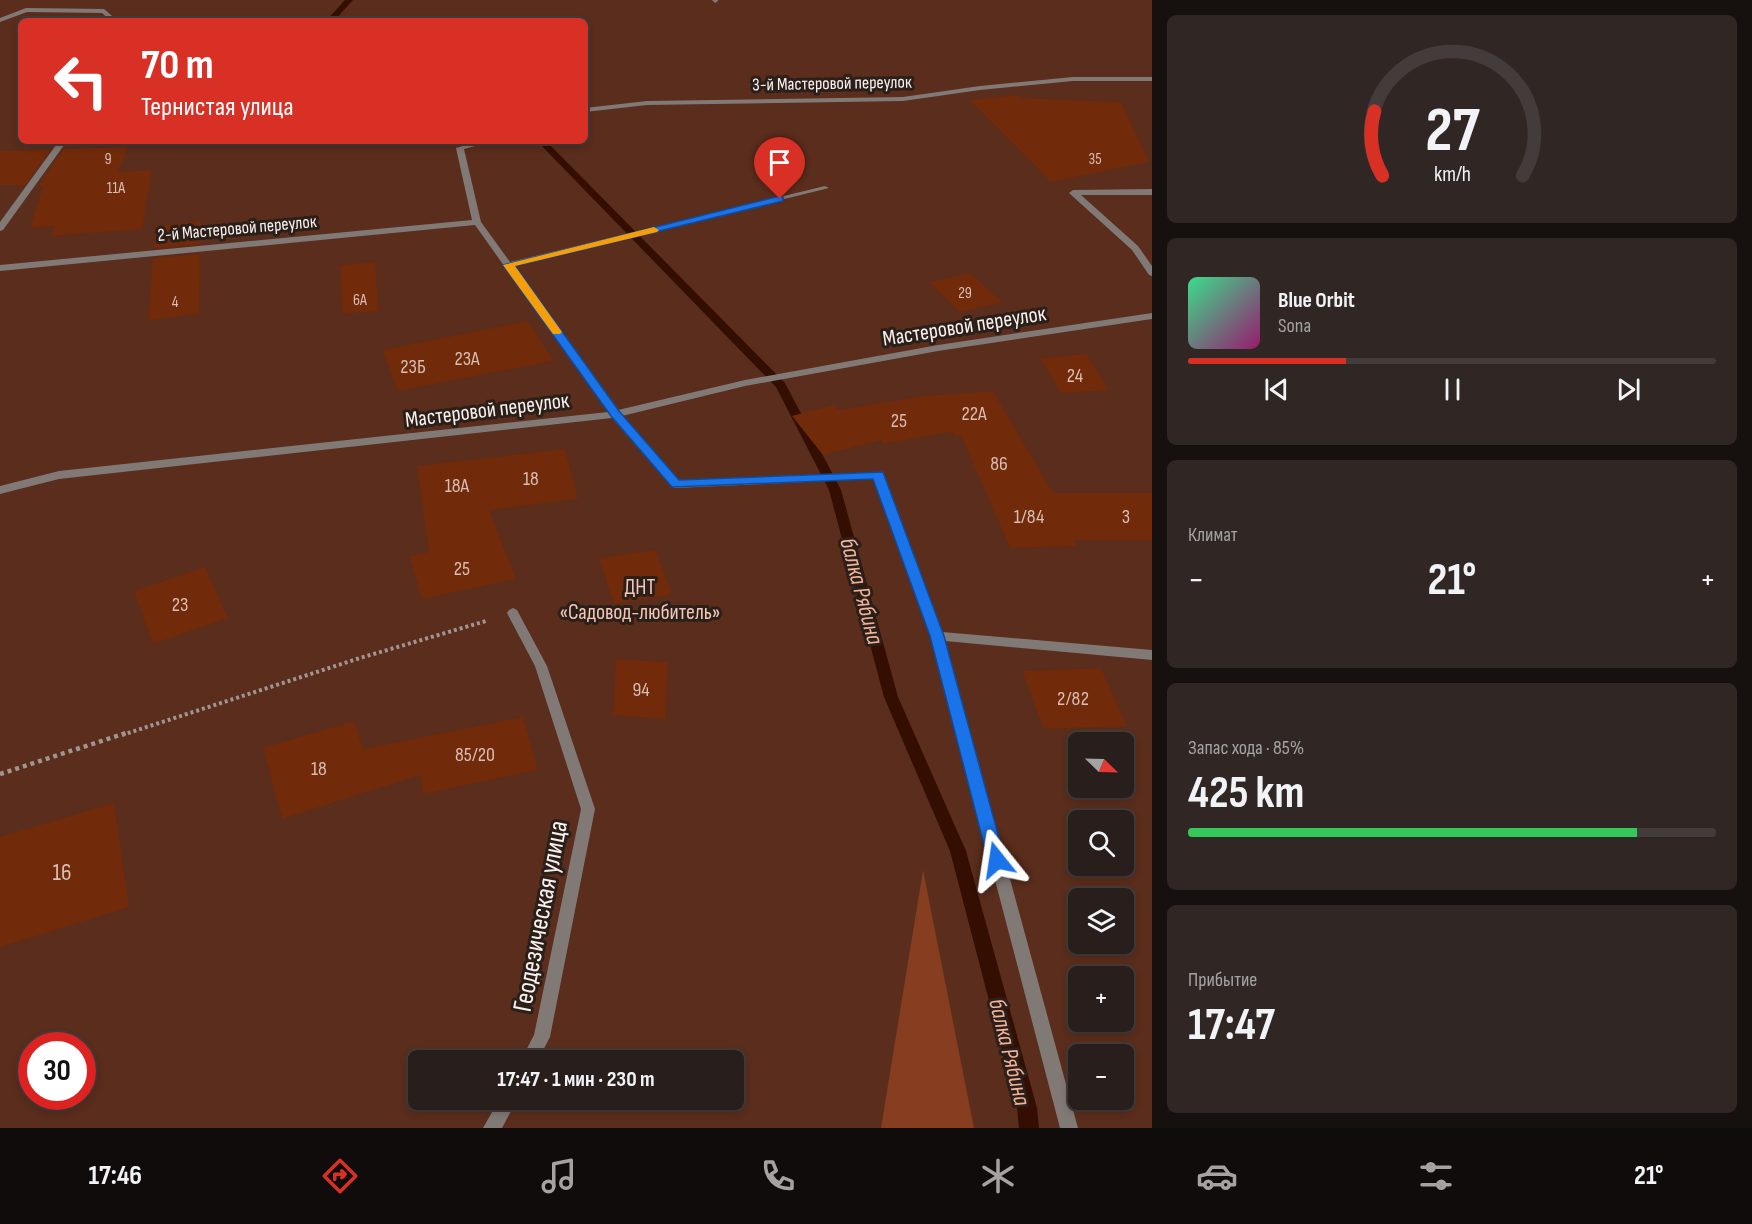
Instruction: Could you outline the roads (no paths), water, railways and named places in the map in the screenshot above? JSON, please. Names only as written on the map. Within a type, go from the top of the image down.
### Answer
[{"type":"street","points":[[26,10],[31,0]]},
{"type":"street","points":[[0,20],[26,10],[104,11],[112,18]]},
{"type":"street","name":"3-й Мастеровой переулок","points":[[588,110],[647,103],[903,99],[980,88],[1073,79],[1152,79]]},
{"type":"street","points":[[0,228],[61,144]]},
{"type":"street","points":[[477,144],[460,148],[477,222],[615,414],[676,484],[878,475],[937,636],[1069,1128]]},
{"type":"street","points":[[508,265],[825,188]]},
{"type":"street","points":[[1152,192],[1073,193],[1135,248],[1152,273]]},
{"type":"street","name":"2-й Мастеровой переулок","points":[[0,268],[477,222]]},
{"type":"street","name":"Мастеровой переулок","points":[[0,490],[59,475],[615,414],[767,379],[938,348],[1152,316]]},
{"type":"street","name":"Геодезическая улица","points":[[513,612],[541,666],[588,808],[542,1037],[535,1050]]},
{"type":"street","points":[[937,636],[1152,655]]},
{"type":"street","points":[[492,1128],[502,1110]]},
{"type":"waterway","name":"балка Рябина","points":[[333,18],[349,0]]},
{"type":"waterway","name":"балка Рябина","points":[[544,144],[781,385],[835,490],[891,697],[958,851],[1027,1108],[1029,1128]]},
{"type":"park label","name":"ДНТ «Садовод-любитель»","points":[[640,598]]}]
